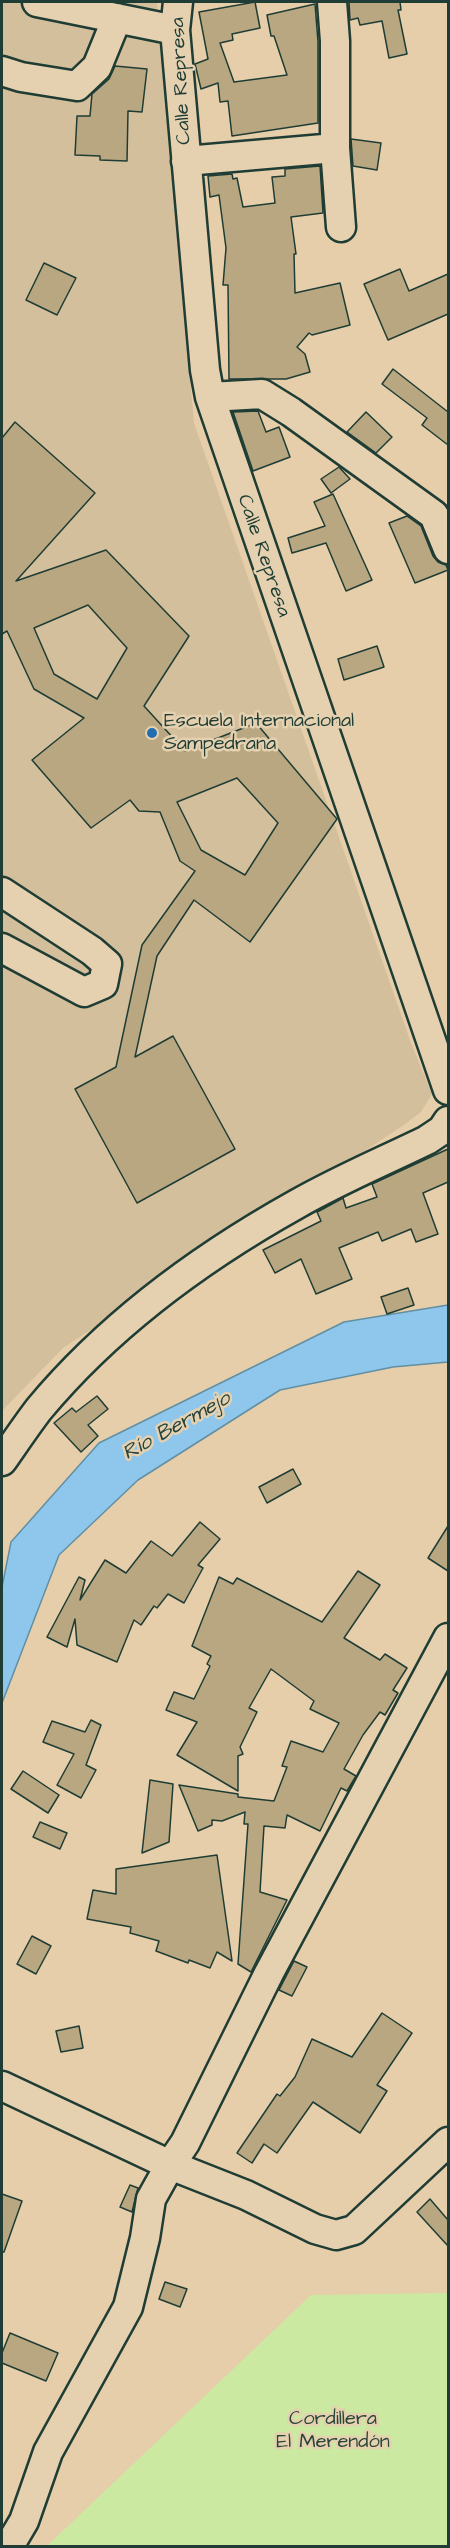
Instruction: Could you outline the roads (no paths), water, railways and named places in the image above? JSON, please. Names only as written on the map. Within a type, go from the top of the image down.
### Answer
[{"type":"street","name":"Calle Represa","points":[[178,2],[175,30],[205,370],[210,397],[448,1090]]},
{"type":"street","points":[[332,2],[335,41],[335,148],[341,227]]},
{"type":"street","points":[[49,3],[175,30]]},
{"type":"street","points":[[2,70],[21,77],[77,86],[97,67],[117,18]]},
{"type":"street","points":[[186,161],[335,148]]},
{"type":"street","points":[[210,397],[262,394],[291,411],[434,515],[448,549]]},
{"type":"street","points":[[2,892],[92,951],[106,964],[103,984],[84,992],[2,948]]},
{"type":"street","points":[[2,1461],[54,1393],[86,1358],[138,1311],[245,1235],[298,1203],[427,1140],[442,1130],[448,1121]]},
{"type":"street","points":[[2,2546],[11,2543],[24,2521],[48,2452],[128,2307],[145,2238],[151,2199],[185,2143],[269,1973],[448,1638]]},
{"type":"street","points":[[2,2086],[170,2165],[246,2195],[315,2229],[345,2234],[354,2230],[448,2142]]},
{"type":"water","name":"Río Bermejo","points":[[448,1305],[448,1362],[393,1367],[280,1390],[138,1480],[59,1555],[2,1703],[2,1587],[11,1542],[99,1443],[344,1322]]},
{"type":"place","name":"Escuela Internacional Sampedrana","points":[[152,733]]},
{"type":"park label","name":"Cordillera El Merendón","points":[[333,2432]]}]
